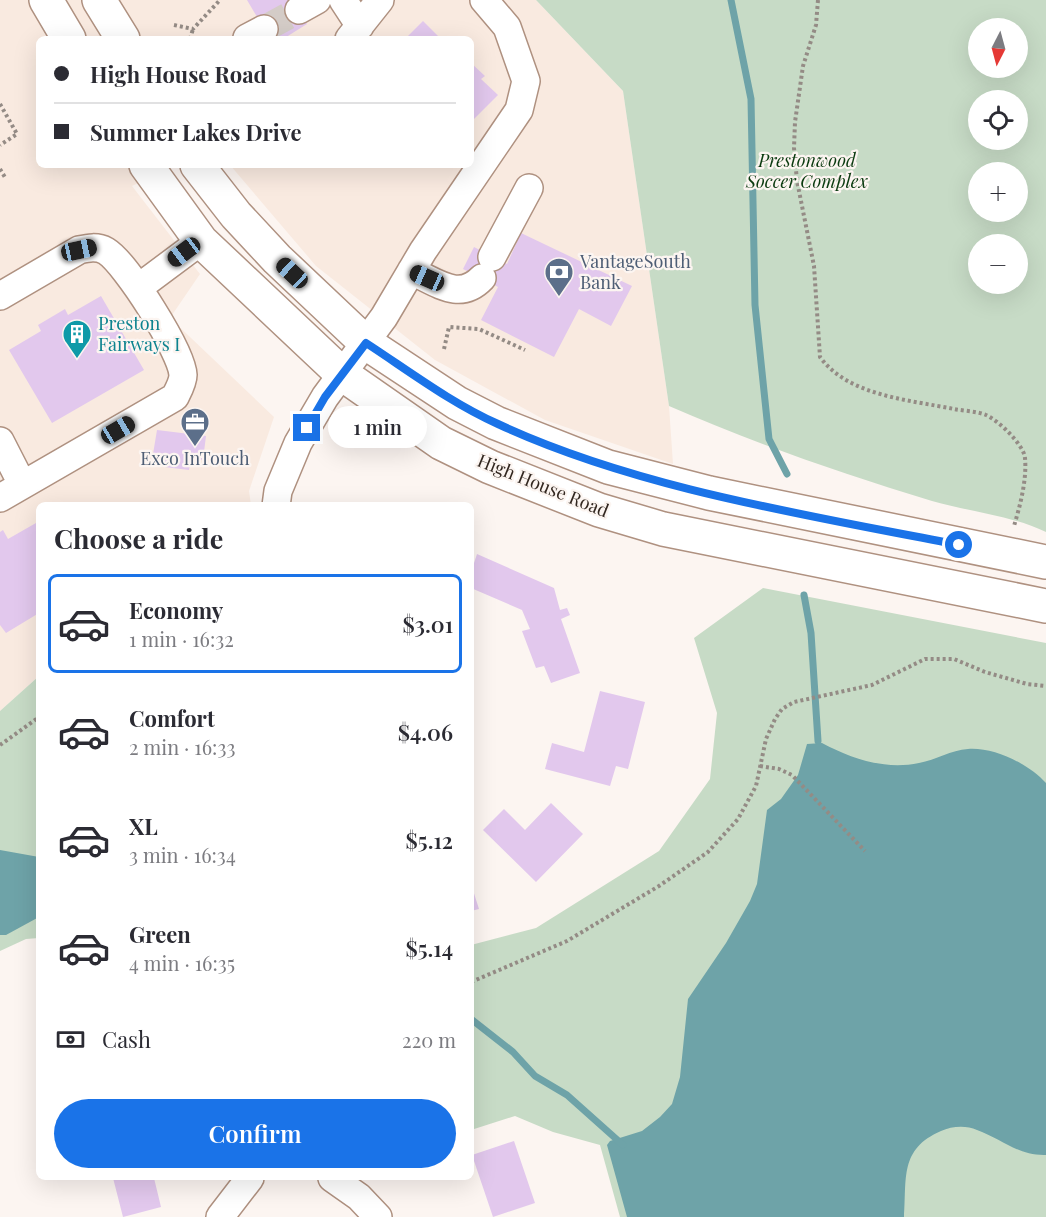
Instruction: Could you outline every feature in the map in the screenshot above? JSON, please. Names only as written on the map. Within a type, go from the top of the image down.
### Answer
[{"type":"main road","points":[[46,0],[67,36]]},
{"type":"main road","points":[[99,0],[121,36]]},
{"type":"main road","name":"High House Road","points":[[148,168],[201,241],[342,374],[441,443],[540,489],[663,529],[1046,606]]},
{"type":"main road","points":[[199,168],[236,215],[277,259],[366,343],[458,403],[495,423],[609,467],[732,498],[1046,562]]},
{"type":"street","points":[[343,0],[354,32]]},
{"type":"street","points":[[354,32],[380,0]]},
{"type":"street","points":[[277,502],[278,491],[298,443],[342,374],[366,343],[482,162],[519,110],[526,81],[507,27],[484,0]]},
{"type":"street","points":[[411,271],[458,291],[473,288],[487,267],[529,188]]},
{"type":"street","points":[[138,288],[201,241]]},
{"type":"street","points":[[0,296],[79,250],[93,247],[107,252],[138,288],[178,356],[183,377],[175,397],[11,491],[0,441]]},
{"type":"street","points":[[219,1217],[248,1180]]},
{"type":"street","points":[[335,1180],[359,1197],[378,1217]]},
{"type":"path","points":[[191,36],[194,29],[220,0]]},
{"type":"path","points":[[818,0],[816,25],[803,66],[794,148],[797,181],[814,266],[820,357],[828,369],[845,381],[900,398],[987,415],[1020,442],[1025,457],[1024,478],[1014,526]]},
{"type":"path","points":[[174,25],[194,29]]},
{"type":"path","points":[[0,104],[17,134],[0,145]]},
{"type":"path","points":[[0,169],[6,178]]},
{"type":"path","points":[[444,349],[449,327],[479,329],[525,350]]},
{"type":"path","points":[[474,981],[567,940],[659,886],[708,852],[738,819],[756,786],[766,739],[775,719],[782,710],[794,702],[872,685],[925,659],[954,659],[985,672],[1027,684],[1046,686]]},
{"type":"path","points":[[0,746],[36,719]]},
{"type":"path","points":[[760,766],[779,769],[792,775],[865,850]]},
{"type":"shaded area","points":[[0,0],[536,0],[623,91],[669,406],[673,464],[545,420],[435,360],[316,266],[233,168],[474,168],[474,36],[36,36],[36,168],[170,168],[132,186],[200,274],[170,318],[274,417],[249,491],[251,502],[36,502],[36,679],[0,711]]},
{"type":"green space","name":"Prestonwood Soccer Complex","points":[[536,0],[1046,0],[1046,532],[1032,526],[946,505],[865,480],[766,445],[669,406],[623,91]]},
{"type":"green space","points":[[763,588],[1046,643],[1046,1217],[620,1217],[600,1145],[553,1132],[515,1116],[474,1129],[474,944],[536,928],[659,851],[710,779],[717,713],[694,638]]},
{"type":"green space","points":[[36,679],[36,938],[26,939],[0,951],[0,711]]},
{"type":"water","points":[[822,743],[869,762],[894,765],[919,763],[962,750],[978,749],[1000,754],[1021,763],[1046,783],[1046,1155],[1018,1150],[973,1128],[954,1127],[927,1138],[912,1156],[906,1178],[904,1217],[627,1217],[607,1145],[610,1141],[642,1131],[672,1104],[680,1077],[688,999],[726,943],[750,901],[757,884],[767,810],[781,799],[798,775],[807,744]]},
{"type":"water","points":[[0,850],[36,856],[36,919],[6,935],[0,935]]},
{"type":"building","points":[[247,0],[293,0],[307,24],[288,36],[268,36]]},
{"type":"building","points":[[423,21],[438,36],[408,36]]},
{"type":"building","points":[[474,66],[485,76],[481,79],[498,95],[474,119]]},
{"type":"building","name":"VantageSouth Bank","points":[[521,233],[632,286],[611,326],[579,309],[554,357],[481,320],[498,287],[463,269],[474,247],[507,264]]},
{"type":"building","name":"Preston Fairways I","points":[[101,296],[144,370],[52,423],[9,350],[41,331],[38,325],[65,309],[68,315]]},
{"type":"building","points":[[157,430],[206,436],[203,460],[191,458],[189,470],[164,467],[166,456],[153,454]]},
{"type":"building","points":[[36,523],[36,615],[6,633],[0,625],[0,532],[3,530],[8,539]]},
{"type":"building","points":[[477,554],[554,588],[560,610],[567,608],[570,615],[561,619],[580,673],[551,683],[544,666],[536,668],[522,631],[530,629],[522,610],[474,589],[474,563]]},
{"type":"building","points":[[600,691],[645,702],[628,769],[616,766],[610,786],[545,769],[552,743],[584,752]]},
{"type":"building","points":[[551,803],[583,834],[536,882],[483,830],[504,809],[525,830]]},
{"type":"building","points":[[474,893],[479,909],[474,910]]},
{"type":"building","points":[[514,1141],[535,1203],[493,1217],[474,1161],[474,1154]]},
{"type":"building","points":[[114,1180],[154,1180],[161,1207],[123,1217]]},
{"type":"waterway","points":[[731,0],[751,99],[755,305],[769,439],[787,474]]},
{"type":"waterway","points":[[804,595],[811,633],[818,741]]},
{"type":"waterway","points":[[474,1021],[513,1052],[535,1076],[567,1095],[623,1145]]},
{"type":"tunnel","points":[[264,29],[299,10]]},
{"type":"place","name":"VantageSouth Bank","points":[[559,298]]},
{"type":"place","name":"Preston Fairways I","points":[[77,360]]},
{"type":"place","name":"Exco InTouch","points":[[195,448]]},
{"type":"route","points":[[307,428],[325,397],[366,343],[458,403],[495,423],[535,441],[609,467],[709,492],[959,545]]}]
